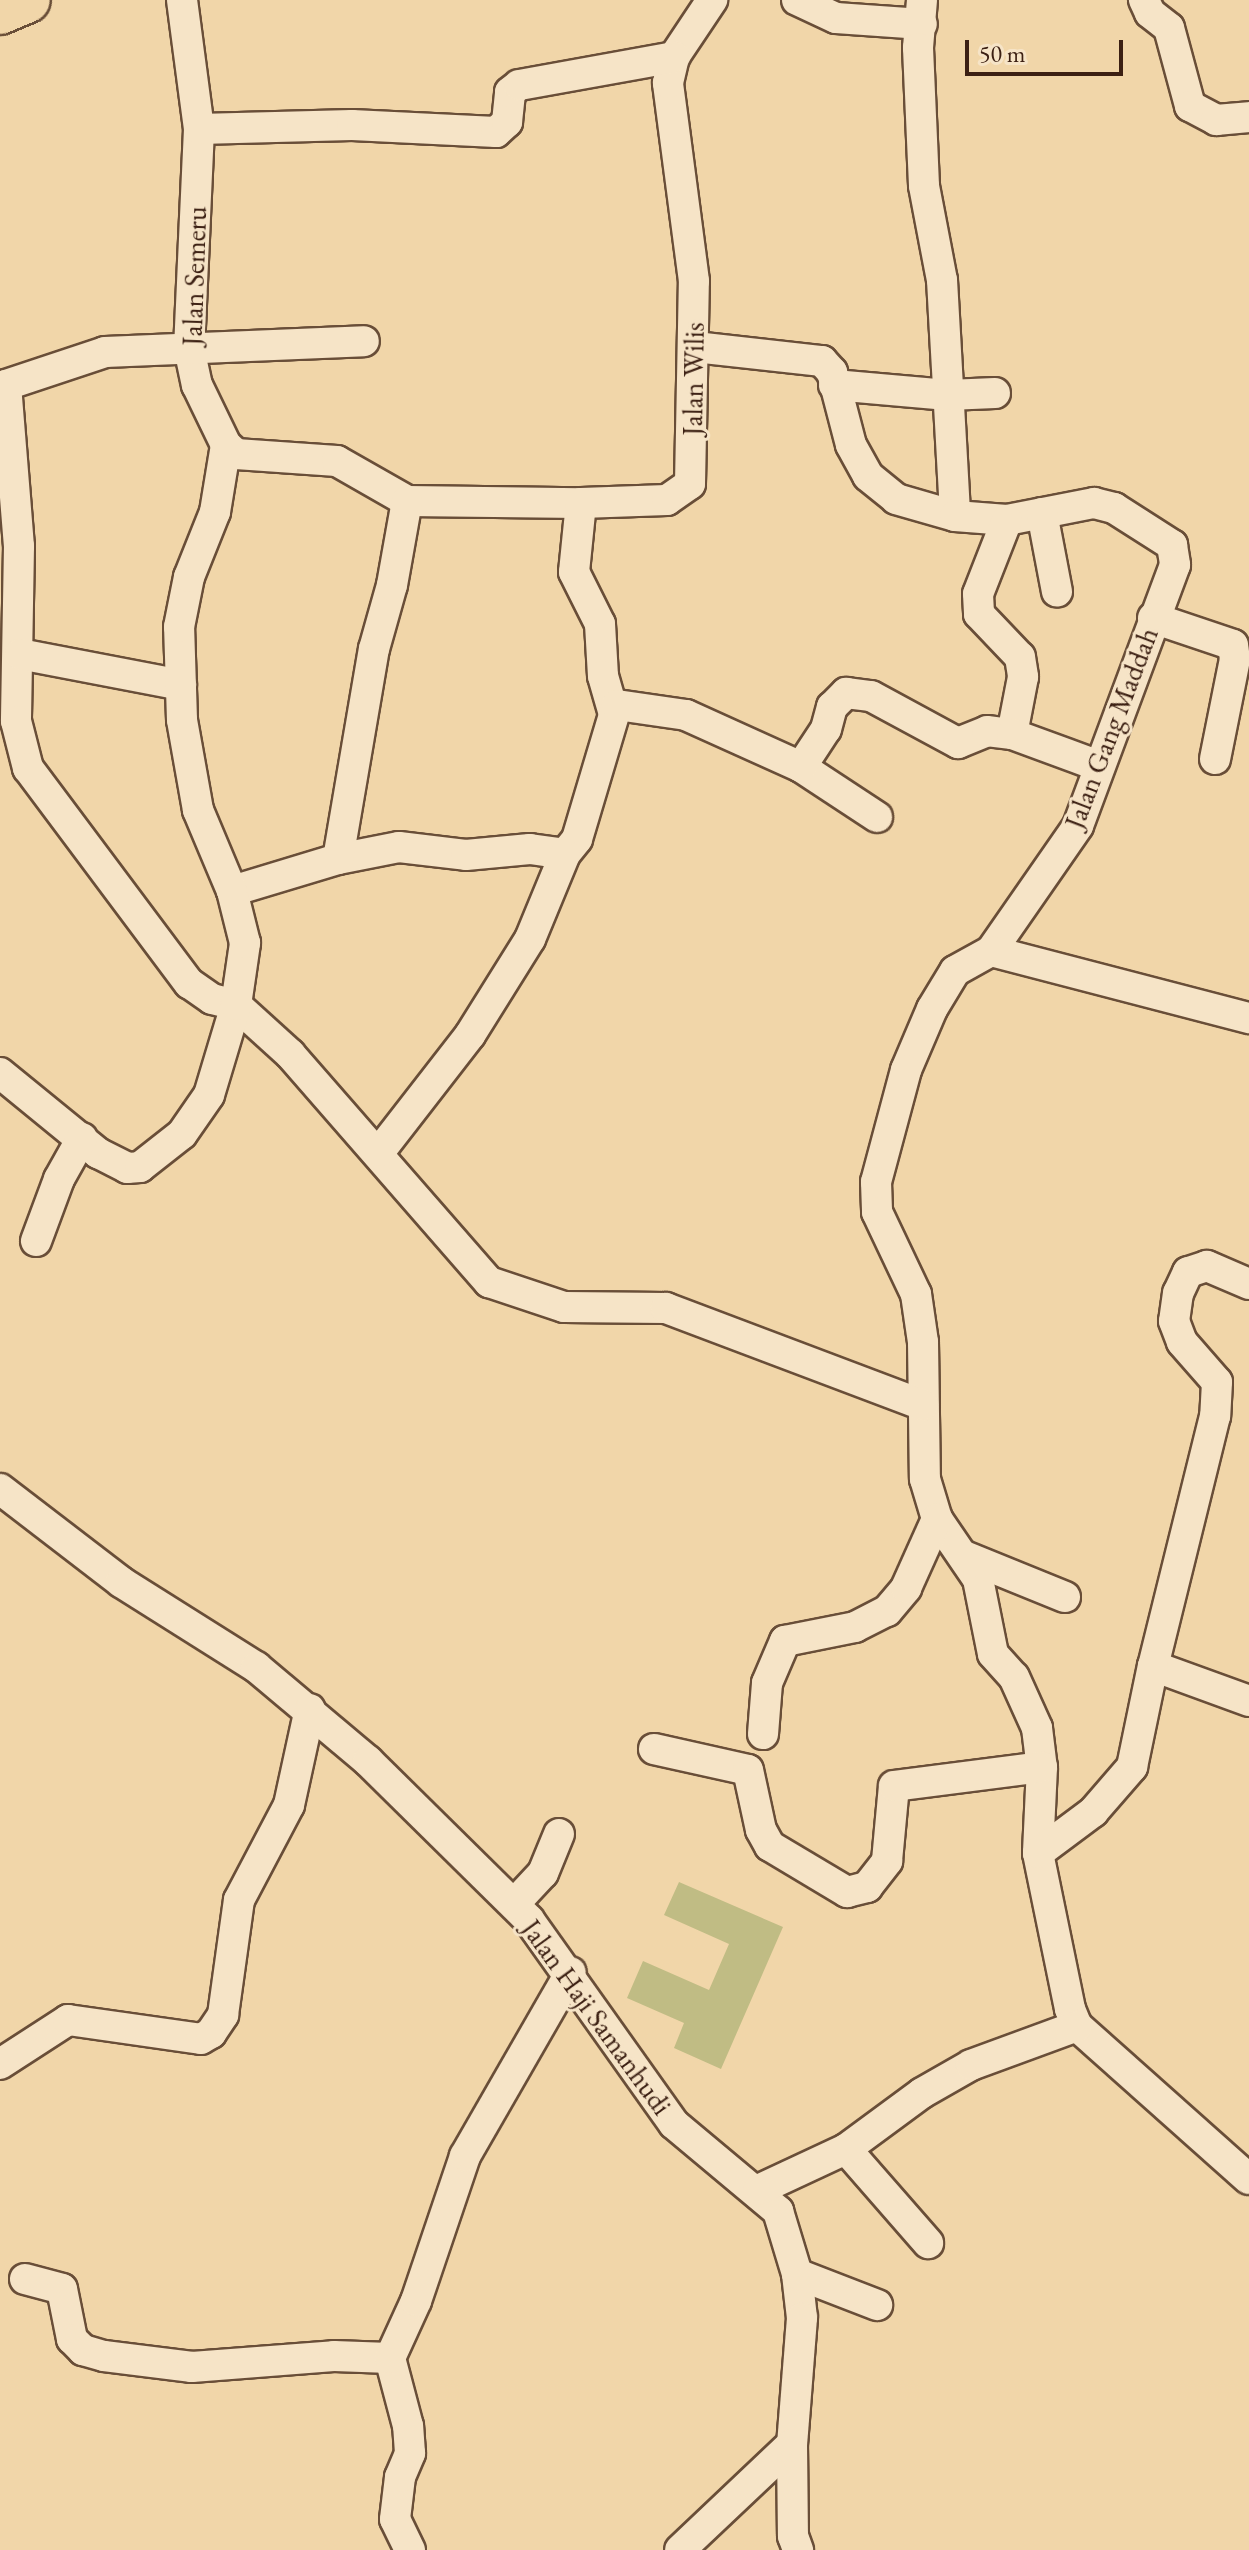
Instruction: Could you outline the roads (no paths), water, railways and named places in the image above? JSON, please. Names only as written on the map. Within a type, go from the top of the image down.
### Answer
[{"type":"highway","points":[[0,12],[28,0]]},
{"type":"street","name":"Jalan Semeru","points":[[182,0],[199,129],[189,348],[197,385],[226,445]]},
{"type":"street","name":"Jalan Wilis","points":[[407,501],[581,503],[667,500],[690,484],[695,347],[691,241],[668,83],[674,57],[712,0]]},
{"type":"street","points":[[797,0],[836,18],[929,8],[918,48],[924,186],[942,280],[955,516]]},
{"type":"street","points":[[1144,0],[1150,13],[1169,28],[1190,106],[1216,120],[1249,117]]},
{"type":"street","points":[[199,129],[246,132],[352,125],[496,132],[507,122],[510,92],[519,85],[674,57]]},
{"type":"street","points":[[364,341],[105,352],[3,386],[19,546],[20,654],[16,721],[28,768],[189,983],[212,999],[236,1005],[290,1054],[380,1151],[489,1282],[564,1307],[666,1308],[923,1405]]},
{"type":"street","points":[[695,347],[822,361],[834,385],[948,395],[995,393]]},
{"type":"street","name":"Jalan Gang Maddah","points":[[834,385],[841,419],[868,476],[896,499],[955,516],[1007,520],[1094,503],[1114,508],[1172,545],[1175,565],[1078,826],[991,951],[955,971],[932,1009],[906,1070],[876,1182],[877,1212],[916,1294],[923,1342],[925,1479],[937,1519],[978,1579],[993,1654],[1014,1677],[1037,1728],[1042,1767],[1038,1853],[1077,2026]]},
{"type":"street","points":[[226,445],[236,454],[337,461],[407,501],[392,585],[374,649],[338,859]]},
{"type":"street","points":[[0,1073],[82,1138],[127,1168],[140,1167],[182,1134],[209,1095],[236,1005],[245,943],[232,891],[198,810],[182,720],[179,627],[189,577],[215,512],[226,445]]},
{"type":"street","points":[[581,503],[574,572],[600,624],[603,676],[613,711]]},
{"type":"street","points":[[1042,513],[1057,592]]},
{"type":"street","points":[[1007,520],[978,594],[979,614],[1020,657],[1023,677],[1012,734]]},
{"type":"street","points":[[1153,618],[1233,645],[1235,659],[1215,759]]},
{"type":"street","points":[[20,654],[181,685]]},
{"type":"street","points":[[801,767],[826,729],[832,707],[846,693],[871,696],[958,743],[987,731],[1012,734],[1099,766]]},
{"type":"street","points":[[380,1151],[477,1023],[530,939],[565,854],[586,813],[617,705],[658,707],[686,715],[801,767],[877,817]]},
{"type":"street","points":[[232,891],[338,859],[399,847],[466,855],[530,849],[565,854]]},
{"type":"street","points":[[991,951],[1249,1018]]},
{"type":"street","points":[[36,1241],[59,1179],[82,1138]]},
{"type":"street","points":[[1038,1853],[1093,1812],[1132,1767],[1153,1666],[1215,1416],[1217,1382],[1182,1342],[1174,1321],[1178,1293],[1188,1272],[1207,1266],[1249,1284]]},
{"type":"street","name":"Jalan Haji Samanhudi","points":[[0,1489],[121,1582],[201,1629],[310,1709],[514,1904],[571,1972],[674,2124],[758,2190],[778,2211],[797,2274],[802,2358],[792,2444],[793,2536],[798,2550]]},
{"type":"street","points":[[763,1734],[767,1683],[785,1641],[855,1627],[887,1611],[906,1588],[937,1519]]},
{"type":"street","points":[[964,1556],[1065,1597]]},
{"type":"street","points":[[1153,1666],[1249,1701]]},
{"type":"street","points":[[0,2064],[68,2020],[201,2039],[211,2033],[223,2015],[239,1900],[289,1805],[310,1709]]},
{"type":"street","points":[[654,1749],[748,1770],[761,1830],[770,1846],[847,1892],[867,1887],[887,1861],[894,1786],[1042,1767]]},
{"type":"street","points":[[514,1904],[543,1873],[559,1834]]},
{"type":"street","points":[[402,2546],[395,2519],[400,2477],[410,2453],[408,2426],[390,2358],[416,2301],[465,2156],[571,1972]]},
{"type":"street","points":[[758,2190],[846,2149],[922,2093],[971,2065],[1077,2026],[1247,2169]]},
{"type":"street","points":[[846,2149],[928,2243]]},
{"type":"street","points":[[797,2274],[877,2305]]},
{"type":"street","points":[[25,2279],[62,2289],[72,2339],[83,2350],[104,2356],[192,2367],[334,2356],[390,2358]]},
{"type":"street","points":[[680,2550],[792,2444]]}]
